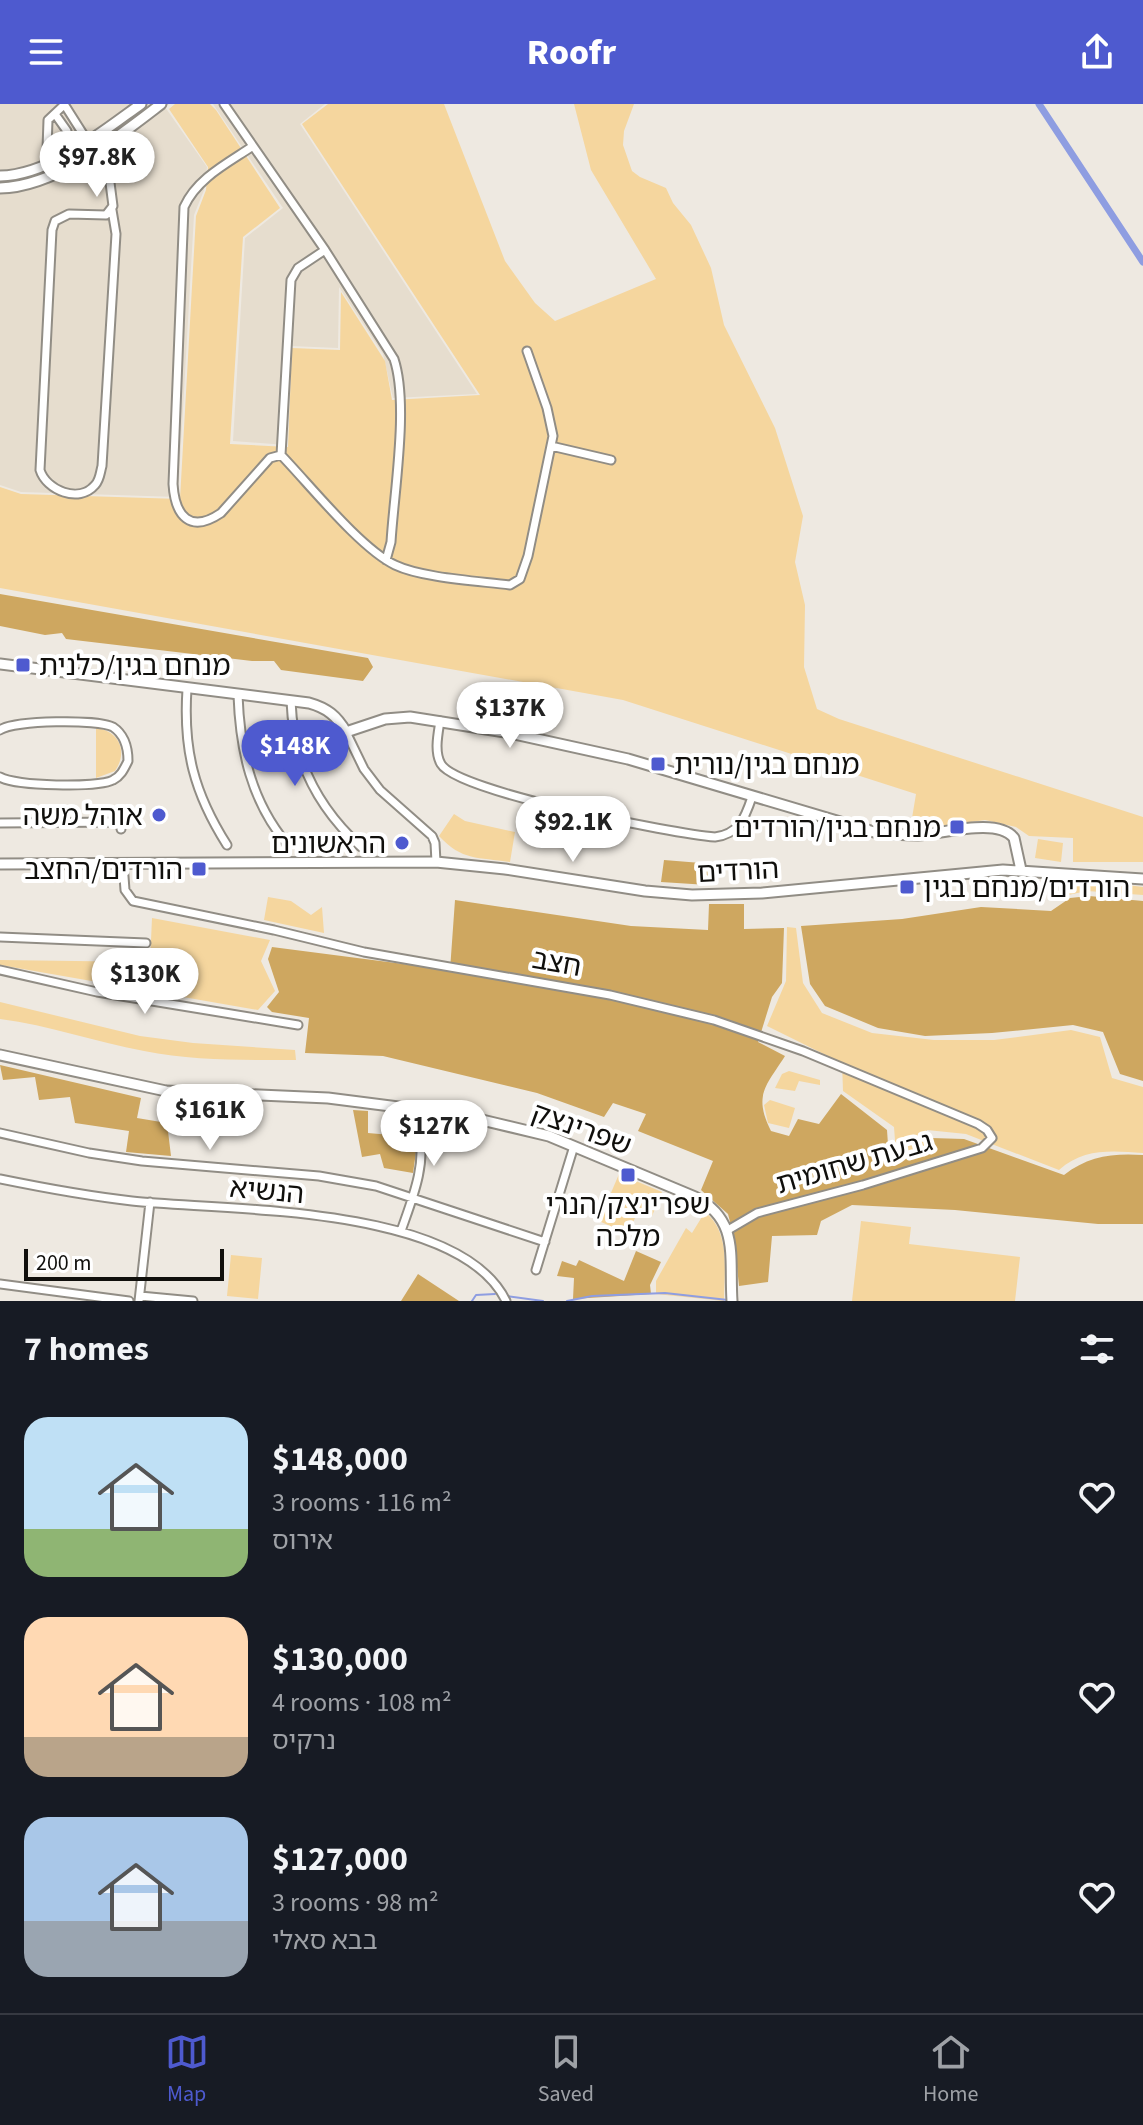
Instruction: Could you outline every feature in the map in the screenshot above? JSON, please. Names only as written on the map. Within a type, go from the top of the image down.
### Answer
[{"type":"street","points":[[55,114],[64,104],[109,175],[116,234],[102,466],[93,488],[77,493],[60,492],[46,485],[40,470],[52,230],[55,221],[64,215],[106,215],[112,210]]},
{"type":"street","points":[[0,176],[38,169],[141,104]]},
{"type":"street","points":[[0,188],[26,186],[42,180],[95,150],[161,104]]},
{"type":"street","points":[[224,104],[385,341],[399,373],[391,542],[386,560]]},
{"type":"street","points":[[253,146],[208,177],[190,194],[184,207],[173,484],[174,502],[180,515],[205,522],[221,513],[270,458],[281,455]]},
{"type":"street","points":[[325,250],[298,268],[291,280],[281,455],[373,552],[386,560],[413,572],[510,585],[516,583],[525,570],[553,436],[547,408],[527,351]]},
{"type":"street","points":[[551,446],[611,460]]},
{"type":"street","points":[[0,664],[322,707],[332,713],[346,732],[372,781],[389,800],[432,836],[436,862]]},
{"type":"street","points":[[187,689],[186,736],[195,782],[227,845]]},
{"type":"street","points":[[238,695],[241,738],[248,772],[261,803],[287,844]]},
{"type":"street","points":[[291,701],[294,740],[305,772],[331,816],[361,847]]},
{"type":"street","points":[[346,732],[397,717],[440,721],[547,740],[628,759],[855,828],[915,835],[981,828],[1003,829],[1014,838],[1021,870]]},
{"type":"street","points":[[440,721],[439,757],[446,770],[472,784],[512,797],[715,837],[738,828],[752,797]]},
{"type":"street","points":[[0,730],[14,724],[103,724],[117,730],[123,738],[128,761],[119,776],[101,784],[17,784],[0,777]]},
{"type":"street","points":[[0,823],[120,822],[121,829]]},
{"type":"street","name":"הורדים","points":[[0,864],[436,862],[505,869],[645,891],[714,895],[1021,870],[1143,879]]},
{"type":"street","name":"חצב","points":[[123,863],[125,890],[133,901],[364,952],[610,995],[714,1020],[803,1051],[978,1124],[992,1138]]},
{"type":"street","points":[[0,937],[146,943]]},
{"type":"street","points":[[0,970],[97,992],[298,1025]]},
{"type":"street","name":"שפרינצק","points":[[0,1055],[166,1091],[328,1098],[426,1109],[524,1129],[574,1146],[706,1202],[722,1217],[728,1230]]},
{"type":"street","points":[[401,1231],[413,1197],[422,1148],[418,1132],[426,1124]]},
{"type":"street","points":[[0,1133],[89,1153],[170,1165],[319,1176],[376,1186],[545,1242]]},
{"type":"street","name":"גבעת שחומית","points":[[728,1230],[757,1213],[863,1185],[982,1148],[992,1138]]},
{"type":"street","points":[[536,1270],[574,1146]]},
{"type":"street","name":"הנשיא","points":[[0,1179],[64,1192],[313,1216],[401,1231],[442,1247],[474,1265],[496,1284],[506,1301]]},
{"type":"street","points":[[150,1202],[140,1298],[193,1301]]},
{"type":"street","points":[[728,1230],[732,1301]]},
{"type":"street","points":[[0,1284],[129,1301]]},
{"type":"shaded area","points":[[0,104],[169,104],[165,107],[207,167],[204,190],[194,215],[178,497],[21,492],[0,485]]},
{"type":"shaded area","points":[[175,104],[210,104],[280,208],[243,237],[230,444],[288,447],[292,348],[340,350],[341,292],[385,361],[392,400],[480,395],[302,124],[328,104],[444,104],[505,261],[535,303],[555,321],[656,279],[591,170],[574,104],[634,104],[624,131],[623,145],[632,171],[666,188],[673,203],[691,225],[711,268],[724,325],[775,428],[803,516],[795,562],[805,605],[804,667],[817,709],[839,719],[1143,817],[1143,862],[1073,862],[1073,838],[1029,836],[1016,827],[985,820],[929,828],[911,824],[916,794],[623,700],[0,588],[0,487],[21,494],[180,499],[196,216],[206,190],[208,167],[169,109]]},
{"type":"shaded area","points":[[213,104],[325,104],[300,124],[477,394],[393,398],[383,354],[339,287],[338,348],[290,346],[286,445],[233,441],[245,238],[283,208]]},
{"type":"shaded area","points":[[0,594],[368,658],[373,667],[363,681],[281,670],[274,661],[66,639],[62,633],[45,635],[0,626]]},
{"type":"shaded area","points":[[96,728],[116,738],[121,757],[115,771],[96,778]]},
{"type":"shaded area","points":[[454,814],[465,821],[515,832],[510,862],[463,854],[447,844],[439,836]]},
{"type":"shaded area","points":[[1038,839],[1063,843],[1061,862],[1035,858]]},
{"type":"shaded area","points":[[664,860],[701,863],[718,873],[711,877],[708,885],[661,882]]},
{"type":"shaded area","points":[[1072,878],[1143,887],[1143,895],[1087,891],[1068,895]]},
{"type":"shaded area","points":[[1089,896],[1143,901],[1143,1081],[1120,1074],[1103,1032],[1073,1025],[925,1036],[878,1028],[825,1006],[810,984],[801,926],[902,919],[981,907],[1051,911],[1070,898]]},
{"type":"shaded area","points":[[268,897],[291,901],[311,915],[322,907],[324,933],[264,920]]},
{"type":"shaded area","points":[[455,900],[631,926],[708,930],[709,904],[744,904],[744,929],[784,928],[782,983],[772,997],[758,1042],[785,1056],[764,1091],[763,1108],[771,1131],[789,1136],[798,1119],[819,1124],[841,1094],[887,1130],[889,1159],[928,1151],[931,1138],[964,1139],[1064,1175],[1101,1157],[1143,1155],[1143,1224],[1098,1224],[955,1210],[852,1205],[821,1221],[817,1235],[772,1236],[768,1282],[739,1286],[734,1237],[728,1214],[701,1190],[713,1161],[638,1131],[646,1114],[613,1103],[604,1117],[537,1093],[383,1056],[305,1053],[309,1018],[272,1012],[267,1007],[279,992],[268,959],[272,947],[450,970]]},
{"type":"shaded area","points":[[152,918],[270,940],[261,961],[275,991],[258,1010],[0,965],[0,960],[150,962]]},
{"type":"shaded area","points":[[787,927],[796,928],[803,983],[822,1013],[872,1033],[934,1040],[994,1040],[1071,1030],[1100,1037],[1112,1078],[1143,1087],[1143,1153],[1088,1154],[1059,1170],[966,1134],[927,1130],[924,1147],[896,1154],[894,1127],[843,1091],[842,1063],[767,1026],[786,981]]},
{"type":"shaded area","points":[[0,1002],[140,1036],[295,1050],[296,1060],[201,1058],[144,1051],[0,1019]]},
{"type":"shaded area","points":[[0,1065],[141,1098],[137,1118],[167,1123],[171,1156],[126,1152],[129,1131],[75,1123],[70,1097],[39,1100],[35,1077],[3,1080]]},
{"type":"shaded area","points":[[789,1071],[820,1080],[820,1085],[799,1081],[795,1091],[775,1088],[782,1074]]},
{"type":"shaded area","points":[[770,1100],[795,1108],[789,1128],[768,1123],[764,1105]]},
{"type":"shaded area","points":[[353,1110],[368,1111],[368,1133],[413,1137],[417,1145],[413,1173],[384,1168],[380,1154],[362,1157]]},
{"type":"shaded area","points":[[619,1174],[662,1192],[652,1216],[638,1211],[628,1234],[599,1221]]},
{"type":"shaded area","points":[[705,1212],[719,1230],[722,1241],[724,1301],[656,1294],[656,1281],[686,1228],[692,1233]]},
{"type":"shaded area","points":[[861,1221],[911,1227],[909,1244],[1020,1257],[1015,1301],[852,1301]]},
{"type":"shaded area","points":[[636,1251],[661,1262],[650,1285],[651,1294],[573,1299],[574,1278],[557,1276],[562,1261],[576,1266],[579,1260],[624,1281]]},
{"type":"shaded area","points":[[231,1255],[262,1258],[258,1299],[227,1296]]},
{"type":"shaded area","points":[[418,1274],[459,1301],[401,1301]]},
{"type":"waterway","points":[[1039,104],[1143,262]]},
{"type":"waterway","points":[[567,1301],[592,1296],[665,1293],[728,1300]]},
{"type":"waterway","points":[[472,1301],[476,1295],[495,1294]]},
{"type":"waterway","points":[[506,1296],[543,1301]]},
{"type":"place","name":"מנחם בגין/כלנית","points":[[23,665]]},
{"type":"place","name":"מנחם בגין/נורית","points":[[658,764]]},
{"type":"place","name":"אוהל משה","points":[[159,815]]},
{"type":"place","name":"מנחם בגין/הורדים","points":[[957,827]]},
{"type":"place","name":"הראשונים","points":[[402,843]]},
{"type":"place","name":"הורדים/החצב","points":[[199,869]]},
{"type":"place","name":"הורדים/מנחם בגין","points":[[907,887]]},
{"type":"place","name":"שפרינצק/הנרי מלכה","points":[[628,1175]]}]
